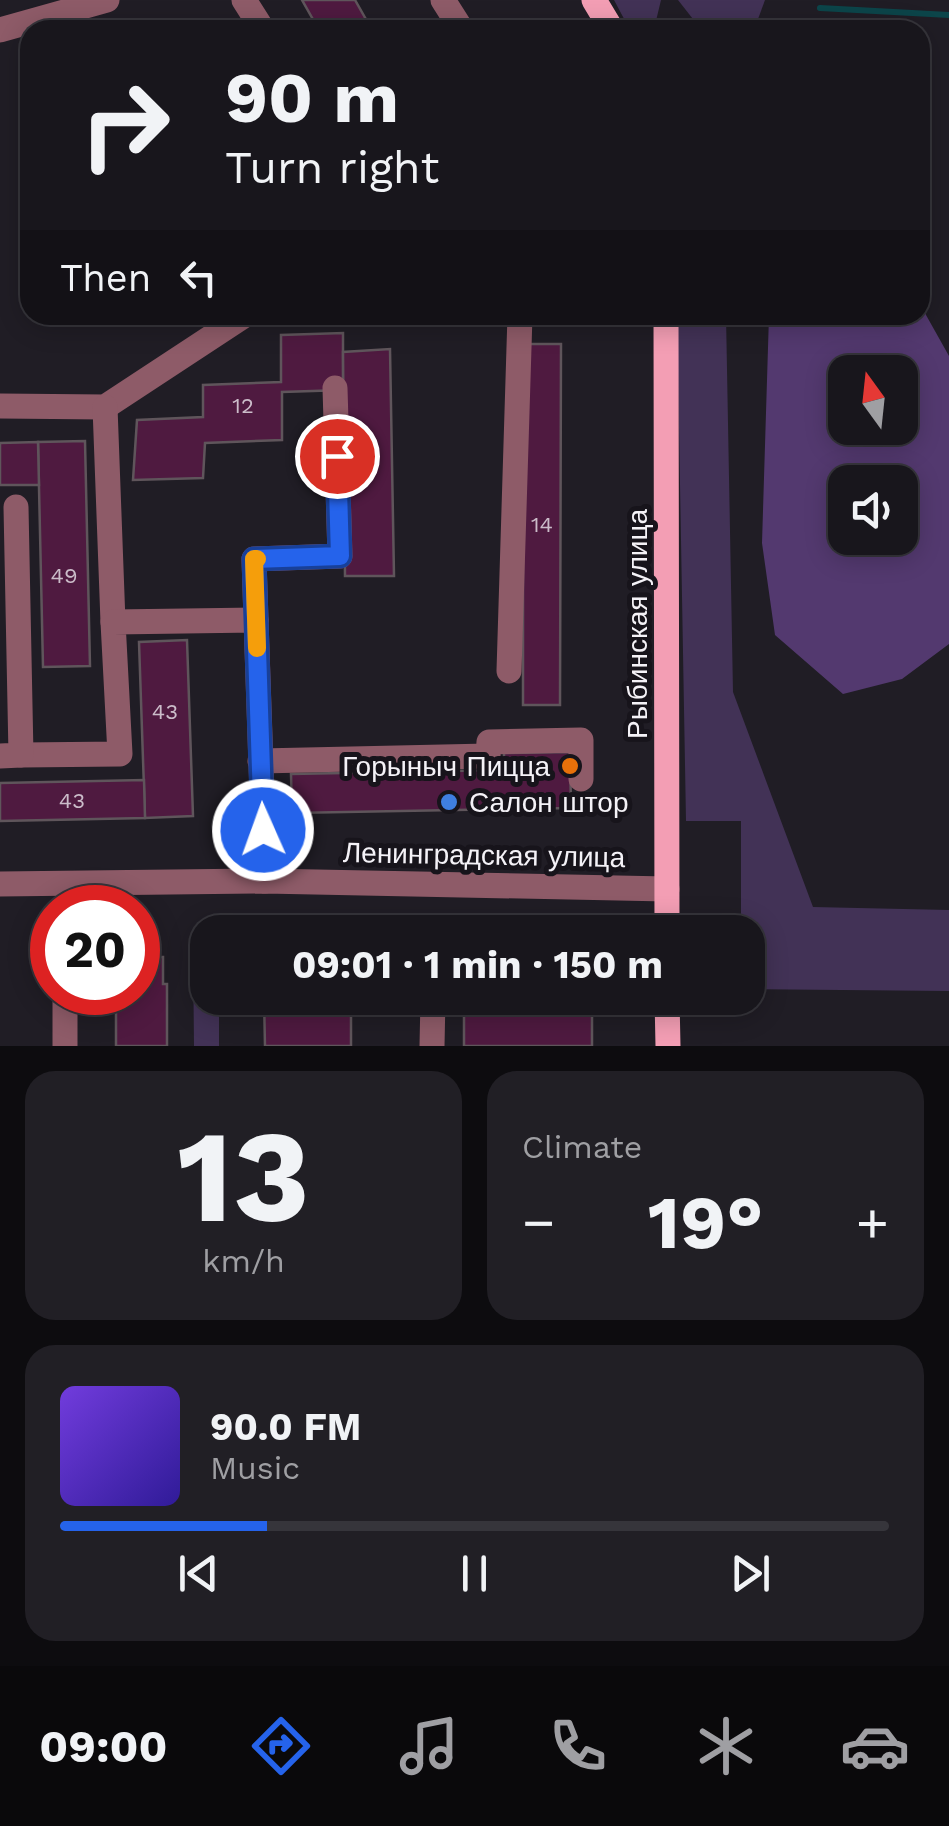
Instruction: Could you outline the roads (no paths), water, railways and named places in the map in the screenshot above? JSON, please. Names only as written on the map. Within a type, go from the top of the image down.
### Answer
[{"type":"main road","name":"Рыбинская улица","points":[[666,325],[667,915]]},
{"type":"main road","points":[[668,1015],[668,1046]]},
{"type":"street","points":[[36,20],[107,0]]},
{"type":"street","points":[[0,406],[105,406],[230,325]]},
{"type":"street","points":[[509,671],[520,325]]},
{"type":"street","points":[[266,881],[254,559],[340,556],[335,388]]},
{"type":"street","points":[[16,507],[11,756],[120,754],[105,406]]},
{"type":"street","points":[[113,622],[256,620]]},
{"type":"street","points":[[260,761],[488,756],[489,742],[580,740],[581,779]]},
{"type":"street","name":"Ленинградская улица","points":[[160,888],[266,881],[667,888]]},
{"type":"street","name":"Ленинградская улица","points":[[0,884],[30,889]]},
{"type":"street","points":[[432,885],[433,915]]},
{"type":"street","points":[[65,1015],[65,1046]]},
{"type":"street","points":[[432,1046],[433,1015]]},
{"type":"waterway","points":[[820,8],[949,15]]},
{"type":"place","name":"Горыныч Пицца","points":[[570,766]]},
{"type":"place","name":"Салон штор","points":[[449,802]]}]
